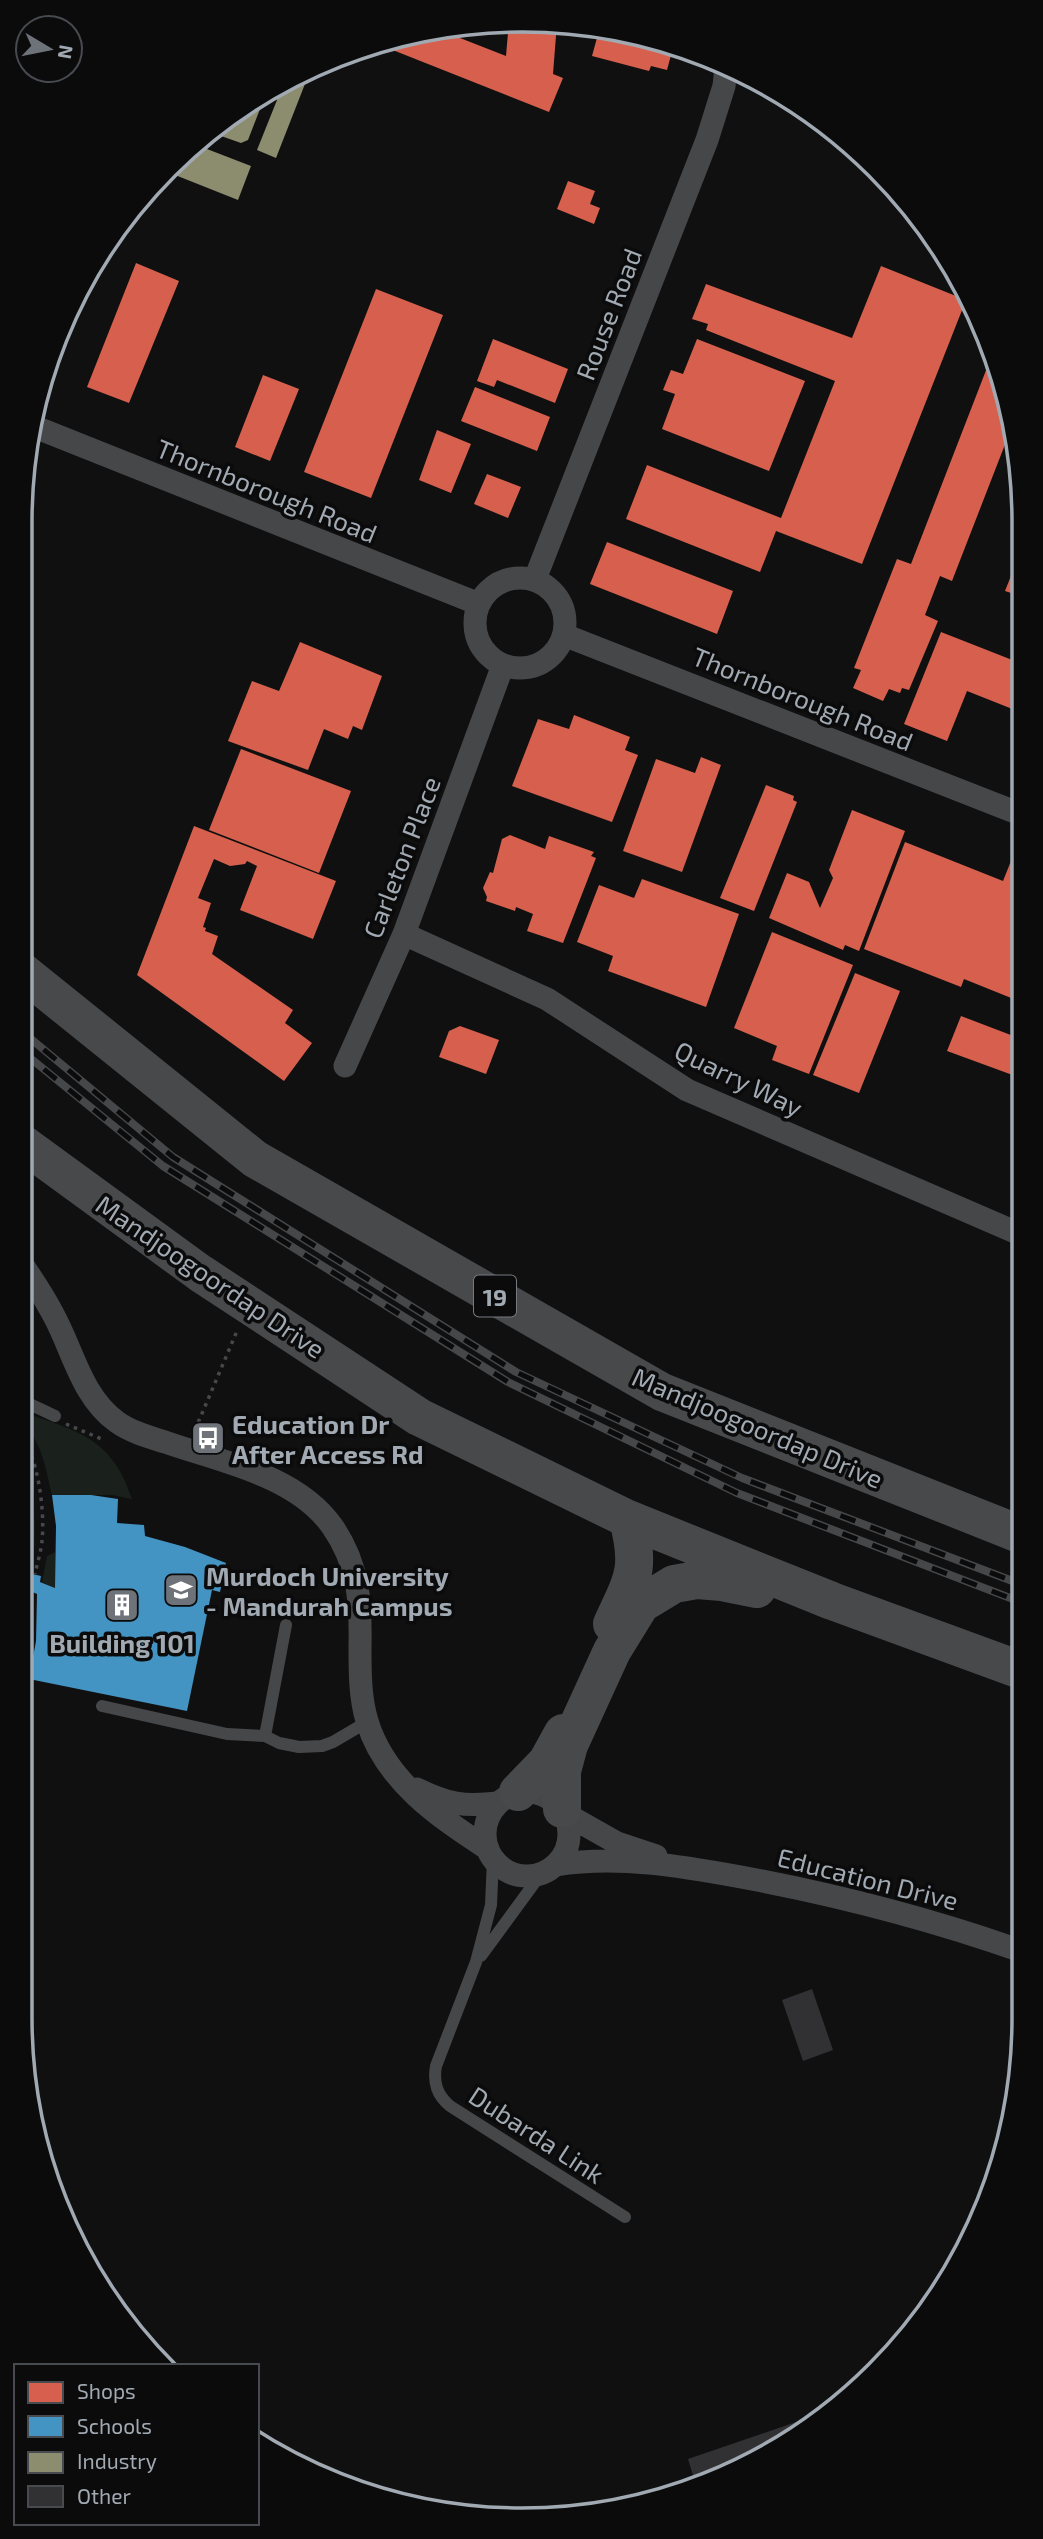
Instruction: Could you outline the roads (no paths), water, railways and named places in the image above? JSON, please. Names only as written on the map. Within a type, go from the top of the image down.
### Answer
[{"type":"highway","name":"Mandjoogoordap Drive","points":[[32,979],[256,1159],[662,1392],[1012,1531]]},
{"type":"highway","name":"Mandjoogoordap Drive","points":[[32,1151],[120,1217],[419,1417],[628,1519],[832,1601],[1012,1667]]},
{"type":"highway","points":[[508,1798],[547,1762],[557,1746],[633,1577],[636,1557],[628,1519]]},
{"type":"highway","points":[[563,1811],[562,1771],[569,1745],[612,1651],[641,1604],[674,1584],[708,1579],[832,1601]]},
{"type":"street","name":"Rouse Road","points":[[534,579],[707,140],[725,76]]},
{"type":"street","name":"Thornborough Road","points":[[40,430],[479,604]]},
{"type":"street","points":[[534,579],[554,592],[564,612],[564,635],[556,652],[541,664],[522,668],[503,665],[488,655],[478,640],[475,622],[479,604],[488,590],[502,581],[534,579]]},
{"type":"street","name":"Thornborough Road","points":[[564,635],[1012,811]]},
{"type":"street","name":"Carleton Place","points":[[345,1066],[404,934],[503,665]]},
{"type":"street","name":"Quarry Way","points":[[404,934],[547,999],[687,1090],[1012,1231]]},
{"type":"street","points":[[32,1281],[53,1314],[87,1389],[111,1417],[126,1427],[155,1439],[281,1482],[306,1499],[331,1524],[348,1553],[358,1586],[361,1685],[367,1722],[381,1751],[404,1783],[436,1815],[490,1854],[502,1868],[514,1874],[527,1876],[548,1870],[565,1854],[569,1826],[563,1811],[554,1800],[543,1794],[531,1791],[475,1805],[452,1804],[404,1783]]},
{"type":"street","points":[[490,1854],[486,1825],[491,1813],[508,1798]]},
{"type":"street","name":"Education Drive","points":[[563,1811],[617,1843],[696,1869],[867,1904],[954,1928],[1012,1948]]},
{"type":"street","name":"Education Drive","points":[[548,1870],[600,1861],[696,1869]]},
{"type":"lane","points":[[32,1401],[59,1419]]},
{"type":"lane","points":[[265,1736],[286,1625]]},
{"type":"lane","points":[[102,1706],[227,1734],[265,1736],[278,1743],[299,1747],[322,1746],[367,1722]]},
{"type":"lane","name":"Dubarda Link","points":[[490,1854],[491,1905],[476,1962],[436,2066],[438,2092],[450,2106],[625,2217]]},
{"type":"lane","name":"Dubarda Link","points":[[476,1962],[548,1870]]},
{"type":"railway","points":[[32,1040],[173,1157],[516,1372],[742,1478],[1012,1581]]},
{"type":"railway","points":[[32,1060],[163,1166],[508,1382],[737,1493],[1012,1599]]},
{"type":"place","name":"Education Dr After Access Rd","points":[[208,1438]]},
{"type":"place","name":"Murdoch University - Mandurah Campus","points":[[181,1590]]},
{"type":"place","name":"Building 101","points":[[122,1605]]}]
